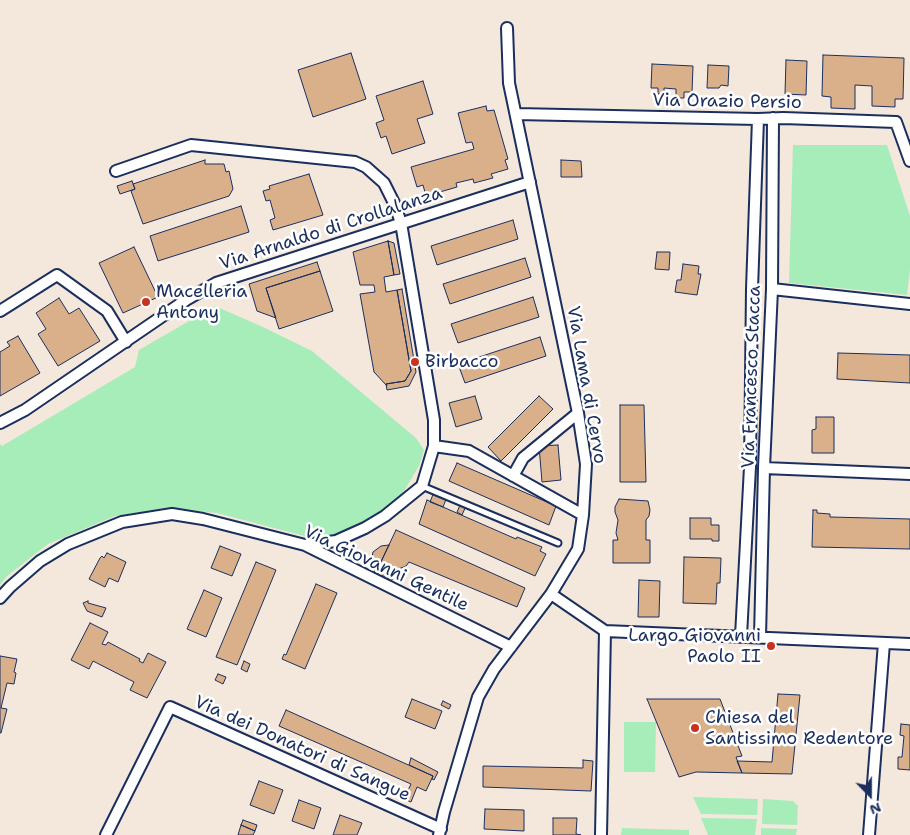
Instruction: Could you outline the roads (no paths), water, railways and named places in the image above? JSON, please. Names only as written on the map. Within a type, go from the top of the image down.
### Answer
[{"type":"street","name":"Via Lama di Cervo","points":[[440,832],[478,696],[494,669],[551,594],[578,549],[584,515],[586,464],[578,413],[510,83],[507,28]]},
{"type":"street","name":"Via Orazio Persio","points":[[516,114],[896,122],[910,161]]},
{"type":"street","name":"Via Francesco Stacca","points":[[760,637],[764,468],[772,289],[773,118]]},
{"type":"street","name":"Via Francesco Stacca","points":[[742,636],[750,467],[752,289],[758,119]]},
{"type":"street","points":[[116,171],[191,145],[355,162],[366,167],[384,183],[395,205],[401,223],[434,420],[434,446],[422,486],[385,516],[365,528],[336,541],[305,545]]},
{"type":"street","name":"Via Arnaldo di Crollalanza","points":[[0,423],[25,410],[186,300],[216,283],[530,182]]},
{"type":"street","points":[[0,311],[57,275],[106,310],[126,342]]},
{"type":"street","points":[[772,289],[910,304]]},
{"type":"street","points":[[513,476],[523,458],[578,413]]},
{"type":"street","points":[[434,446],[469,452],[584,515]]},
{"type":"street","points":[[764,468],[910,474]]},
{"type":"street","name":"Via Giovanni Gentile","points":[[0,598],[40,561],[68,544],[122,522],[172,514],[203,518],[305,545],[511,647]]},
{"type":"street","points":[[551,594],[605,631],[910,644]]},
{"type":"street","points":[[601,835],[605,631]]},
{"type":"street","points":[[869,835],[884,643]]},
{"type":"street","name":"Via dei Donatori di Sangue","points":[[106,835],[170,707],[440,832]]},
{"type":"lane","points":[[422,486],[558,543]]},
{"type":"place","name":"Macelleria Antony","points":[[146,302]]},
{"type":"place","name":"Birbacco","points":[[415,362]]},
{"type":"place","name":"Largo Giovanni Paolo II","points":[[771,646]]},
{"type":"place","name":"Chiesa del Santissimo Redentore","points":[[695,728]]}]
